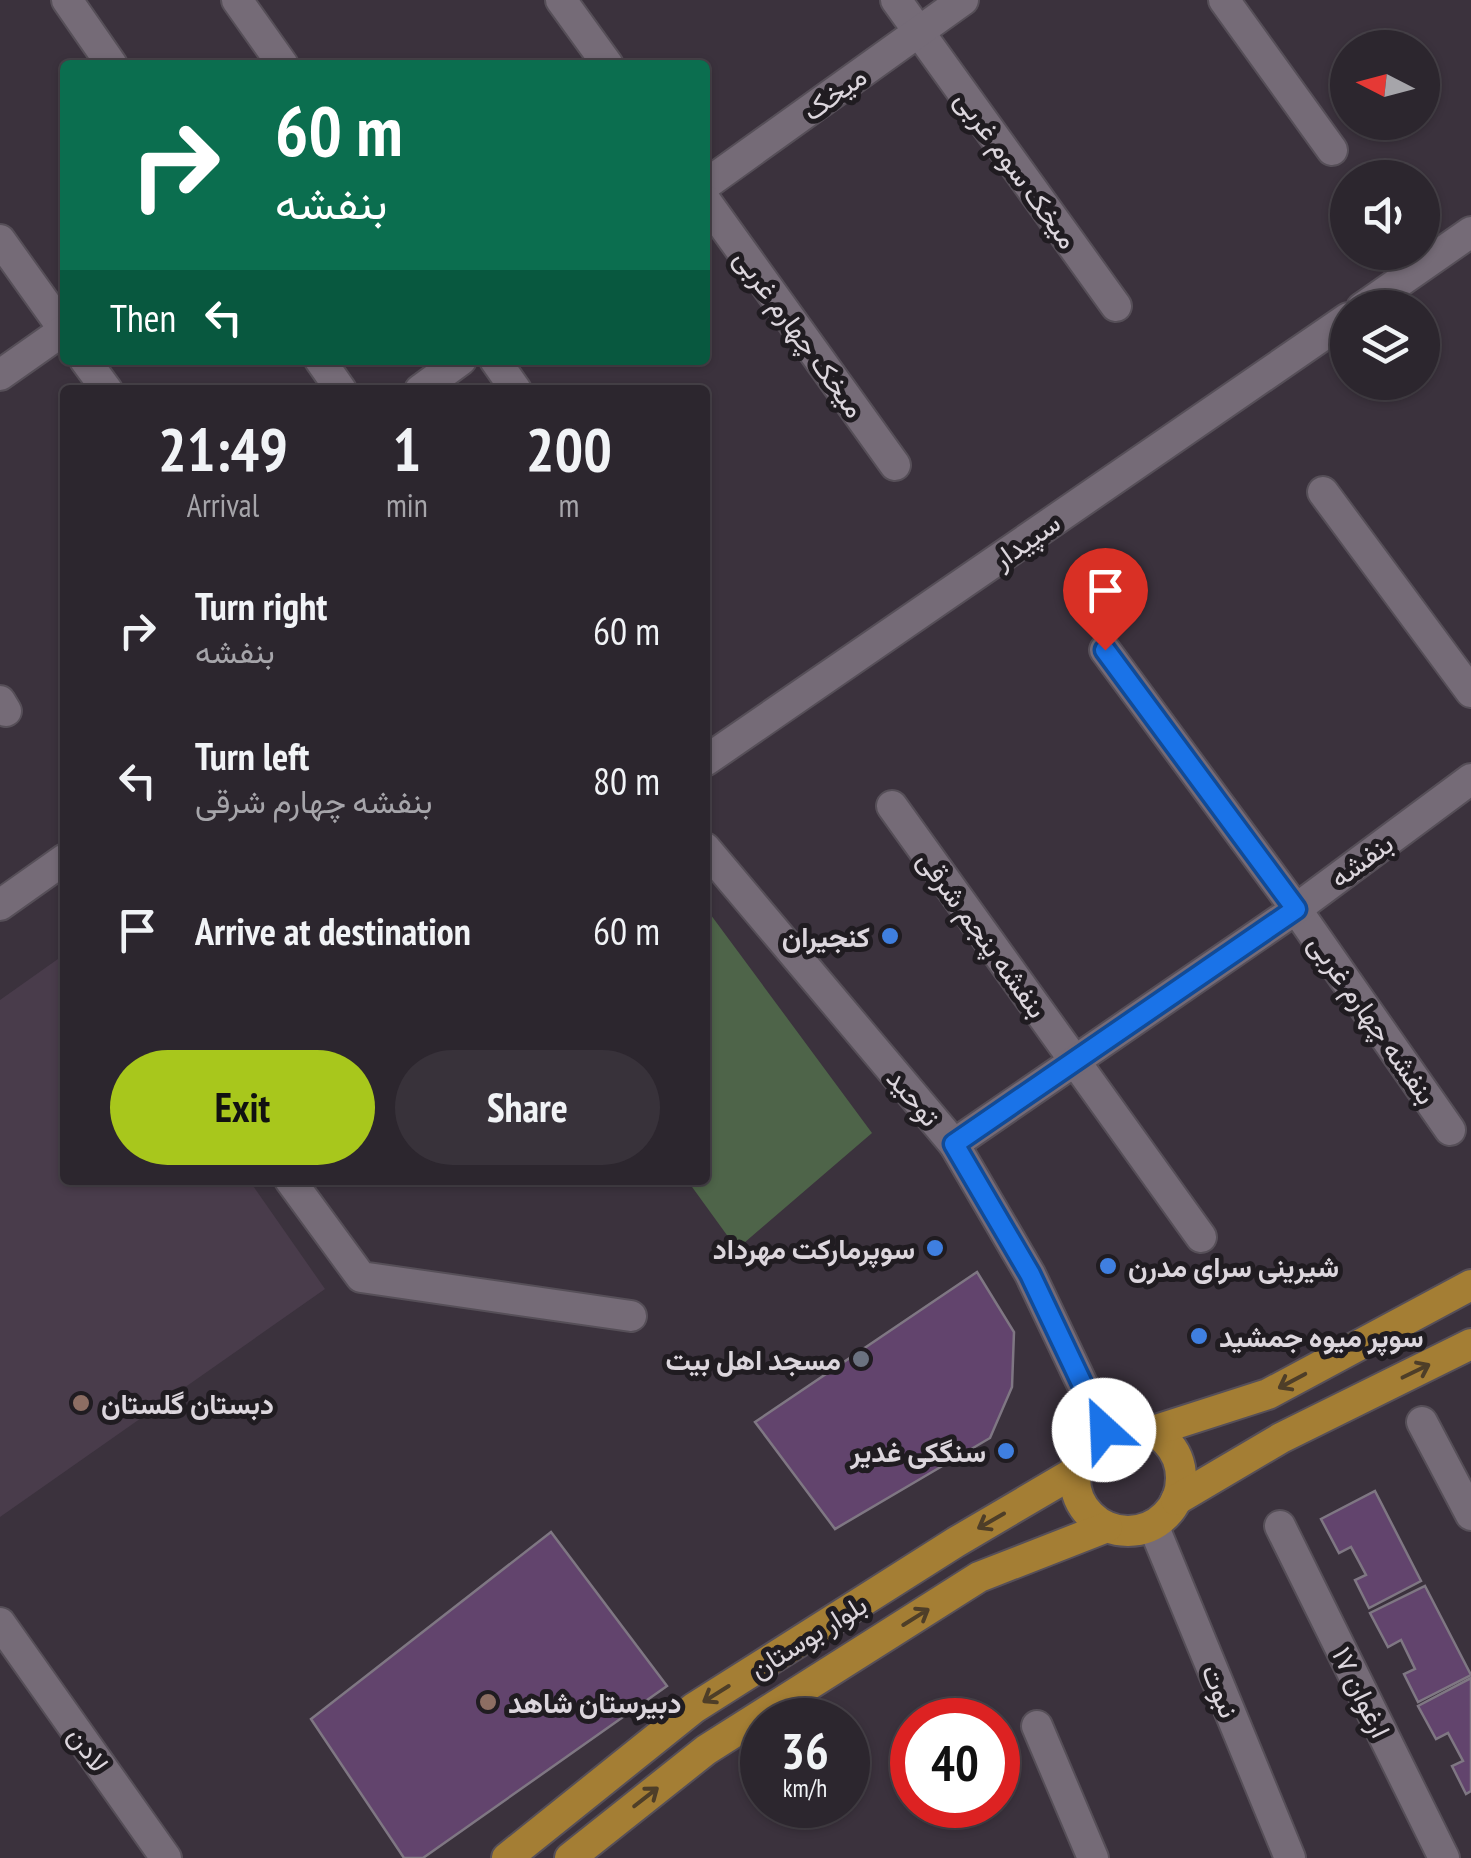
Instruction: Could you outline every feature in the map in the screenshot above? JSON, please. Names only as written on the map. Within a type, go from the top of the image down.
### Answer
[{"type":"main road","points":[[1153,1431],[1268,1394],[1471,1285]]},
{"type":"main road","points":[[1176,1500],[1181,1485],[1175,1454],[1153,1431],[1137,1425],[1104,1430],[1080,1455],[1076,1472],[1082,1505],[1093,1518],[1122,1531],[1153,1525],[1176,1500],[1281,1438],[1471,1344]]},
{"type":"main road","name":"بلوار بوستان","points":[[507,1858],[694,1708],[956,1542],[1076,1472]]},
{"type":"main road","name":"بلوار بوستان","points":[[570,1858],[706,1750],[979,1577],[1107,1527]]},
{"type":"street","points":[[67,0],[109,60]]},
{"type":"street","points":[[237,0],[279,60]]},
{"type":"street","points":[[562,0],[604,60]]},
{"type":"street","name":"میخک سوم غربی","points":[[896,0],[1116,306]]},
{"type":"street","name":"میخک","points":[[710,182],[964,0]]},
{"type":"street","points":[[1224,0],[1332,150]]},
{"type":"street","name":"میخک چهارم غربی","points":[[710,207],[895,465]]},
{"type":"street","points":[[1388,290],[1471,232]]},
{"type":"street","points":[[0,240],[60,324]]},
{"type":"street","name":"سپیدار","points":[[710,759],[1330,330]]},
{"type":"street","points":[[0,375],[60,334]]},
{"type":"street","points":[[427,385],[455,365]]},
{"type":"street","points":[[1323,492],[1471,692]]},
{"type":"street","name":"بنفشه چهارم غربی","points":[[1105,650],[1296,909],[1450,1130]]},
{"type":"street","name":"بنفشه","points":[[954,1144],[1296,909],[1471,779]]},
{"type":"street","name":"بنفشه پنجم شرقی","points":[[892,806],[1202,1236]]},
{"type":"street","name":"توحید","points":[[710,854],[954,1144],[1030,1274],[1104,1430]]},
{"type":"street","points":[[0,905],[60,866]]},
{"type":"street","points":[[294,1185],[362,1277],[632,1316]]},
{"type":"street","points":[[1422,1422],[1471,1515]]},
{"type":"street","name":"نبوت","points":[[1153,1525],[1290,1858]]},
{"type":"street","name":"ارغوان ۱۷","points":[[1280,1526],[1444,1858]]},
{"type":"street","name":"لادن","points":[[4,1637],[166,1858]]},
{"type":"street","points":[[1037,1726],[1093,1858]]},
{"type":"shaded area","name":"دبستان گلستان","points":[[60,958],[60,1185],[252,1185],[325,1289],[0,1517],[0,1000]]},
{"type":"green space","points":[[710,914],[872,1133],[737,1249],[691,1185],[710,1185]]},
{"type":"building","points":[[977,1272],[1014,1332],[1012,1387],[990,1438],[835,1529],[755,1422]]},
{"type":"building","points":[[1375,1491],[1421,1581],[1369,1608],[1355,1580],[1366,1575],[1351,1547],[1339,1553],[1321,1519]]},
{"type":"building","name":"دبیرستان شاهد","points":[[551,1532],[667,1686],[423,1858],[404,1858],[311,1719]]},
{"type":"building","points":[[1425,1586],[1471,1675],[1418,1702],[1404,1674],[1415,1669],[1401,1640],[1388,1647],[1370,1613]]},
{"type":"building","points":[[1471,1678],[1471,1791],[1466,1794],[1452,1766],[1463,1761],[1448,1733],[1436,1739],[1418,1706]]},
{"type":"place","name":"کنجیران","points":[[890,936]]},
{"type":"place","name":"سوپرمارکت مهرداد","points":[[935,1248]]},
{"type":"place","name":"شیرینی سرای مدرن","points":[[1108,1266]]},
{"type":"place","name":"سوپر میوه جمشید","points":[[1199,1336]]},
{"type":"place","name":"مسجد اهل بیت","points":[[861,1359]]},
{"type":"place","name":"دبستان گلستان","points":[[81,1403]]},
{"type":"place","name":"سنگکی غدیر","points":[[1006,1451]]},
{"type":"place","name":"دبیرستان شاهد","points":[[488,1702]]},
{"type":"route","points":[[1104,1430],[1030,1274],[954,1144],[1296,909],[1105,650]]}]
